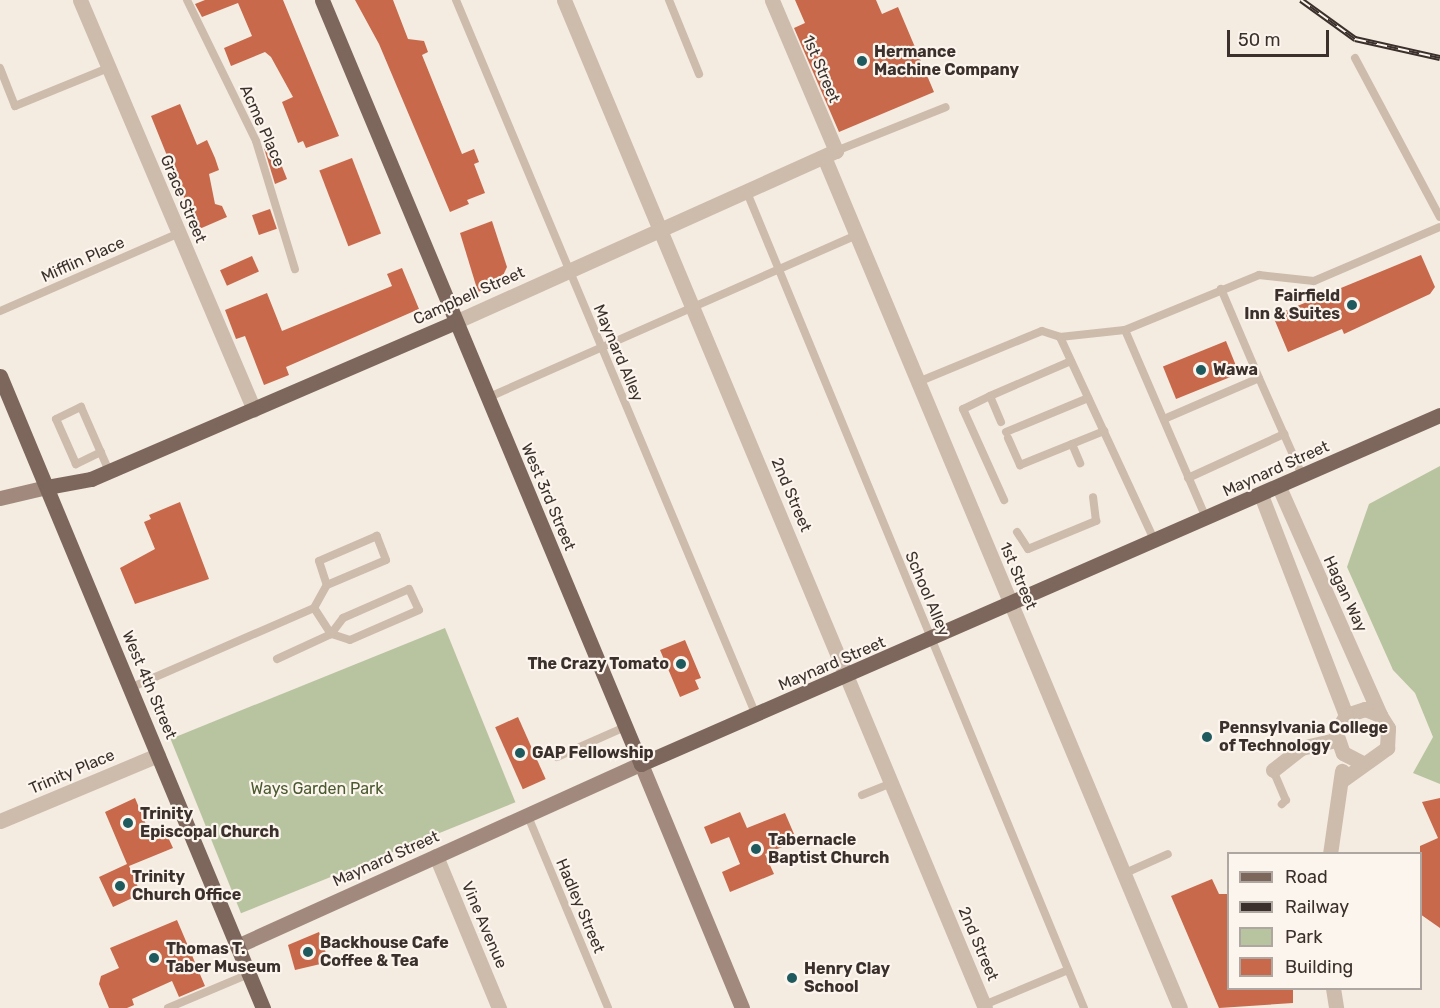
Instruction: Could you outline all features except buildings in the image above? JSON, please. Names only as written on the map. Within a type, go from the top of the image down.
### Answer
[{"type":"main road","name":"West 3rd Street","points":[[322,0],[640,765]]},
{"type":"main road","name":"Campbell Street","points":[[47,488],[109,471],[455,322]]},
{"type":"main road","name":"West 4th Street","points":[[0,376],[263,1008]]},
{"type":"main road","name":"Maynard Street","points":[[640,765],[933,641],[1440,415]]},
{"type":"street","name":"Grace Street","points":[[80,0],[177,234],[254,410]]},
{"type":"street","name":"2nd Street","points":[[564,0],[984,1006]]},
{"type":"street","name":"1st Street","points":[[772,0],[830,154],[857,235],[1180,1008]]},
{"type":"street","name":"Campbell Street","points":[[455,322],[661,232],[746,190],[830,154]]},
{"type":"street","name":"Hagan Way","points":[[1279,487],[1380,715],[1388,728],[1386,748],[1361,762],[1341,781]]},
{"type":"street","name":"Campbell Street","points":[[0,498],[47,488]]},
{"type":"street","points":[[1261,495],[1346,715],[1340,746],[1341,781],[1330,852]]},
{"type":"street","points":[[1346,715],[1365,709],[1380,715]]},
{"type":"street","points":[[1273,770],[1301,748],[1340,746],[1361,762]]},
{"type":"street","name":"Trinity Place","points":[[0,821],[158,755]]},
{"type":"street","name":"Maynard Street","points":[[237,946],[640,765]]},
{"type":"street","name":"West 3rd Street","points":[[640,765],[742,1008]]},
{"type":"street","name":"Vine Avenue","points":[[436,856],[499,1008]]},
{"type":"street","points":[[1333,990],[1336,1008]]},
{"type":"lane","name":"Acme Place","points":[[187,0],[256,141],[295,269]]},
{"type":"lane","name":"Maynard Alley","points":[[456,0],[756,716]]},
{"type":"lane","points":[[669,0],[699,74]]},
{"type":"lane","points":[[1355,58],[1440,217]]},
{"type":"lane","points":[[0,68],[15,106],[108,68]]},
{"type":"lane","name":"Campbell Street","points":[[830,154],[946,107]]},
{"type":"lane","name":"School Alley","points":[[746,190],[776,272],[933,641],[1084,1008]]},
{"type":"lane","points":[[918,382],[1042,332],[1060,337],[1125,330],[1259,275],[1314,281],[1440,228]]},
{"type":"lane","name":"Mifflin Place","points":[[0,311],[177,234]]},
{"type":"lane","points":[[488,399],[857,235]]},
{"type":"lane","points":[[1221,289],[1303,477]]},
{"type":"lane","points":[[1125,330],[1207,519]]},
{"type":"lane","points":[[1060,337],[1155,542]]},
{"type":"lane","points":[[1004,500],[963,409],[1071,361]]},
{"type":"lane","points":[[1164,419],[1260,378]]},
{"type":"lane","points":[[990,396],[1001,422]]},
{"type":"lane","points":[[1088,398],[1007,435],[1020,465],[1104,431]]},
{"type":"lane","points":[[101,452],[76,464],[56,419],[81,406],[101,452],[109,471]]},
{"type":"lane","points":[[1188,478],[1284,434]]},
{"type":"lane","points":[[1072,444],[1080,463]]},
{"type":"lane","points":[[1017,532],[1028,549],[1096,521],[1093,497]]},
{"type":"lane","points":[[130,688],[314,608],[327,585],[386,560],[377,536],[319,561],[327,585]]},
{"type":"lane","points":[[278,659],[331,634],[343,618],[409,589],[419,610],[350,640],[331,634],[314,608]]},
{"type":"lane","points":[[557,757],[625,727]]},
{"type":"lane","points":[[1273,770],[1286,800],[1282,804]]},
{"type":"lane","points":[[862,795],[891,783]]},
{"type":"lane","name":"Hadley Street","points":[[528,814],[608,1008]]},
{"type":"lane","points":[[1124,874],[1168,854]]},
{"type":"lane","name":"2nd Street","points":[[984,1006],[1068,970]]},
{"type":"lane","points":[[168,1008],[249,974]]},
{"type":"green space","points":[[1440,466],[1440,784],[1413,773],[1433,737],[1415,693],[1393,670],[1347,567],[1369,504]]},
{"type":"green space","name":"Ways Garden Park","points":[[445,628],[515,802],[241,913],[171,739]]},
{"type":"railway","points":[[1301,0],[1355,39],[1440,58]]},
{"type":"place","name":"Hermance Machine Company","points":[[862,61]]},
{"type":"place","name":"Fairfield Inn & Suites","points":[[1352,305]]},
{"type":"place","name":"Wawa","points":[[1201,370]]},
{"type":"place","name":"The Crazy Tomato","points":[[681,664]]},
{"type":"place","name":"Pennsylvania College of Technology","points":[[1207,737]]},
{"type":"place","name":"GAP Fellowship","points":[[520,753]]},
{"type":"place","name":"Trinity Episcopal Church","points":[[128,823]]},
{"type":"place","name":"Tabernacle Baptist Church","points":[[756,849]]},
{"type":"place","name":"Trinity Church Office","points":[[120,886]]},
{"type":"place","name":"Backhouse Cafe Coffee & Tea","points":[[308,952]]},
{"type":"place","name":"Thomas T. Taber Museum","points":[[154,958]]},
{"type":"place","name":"Henry Clay School","points":[[792,978]]}]
